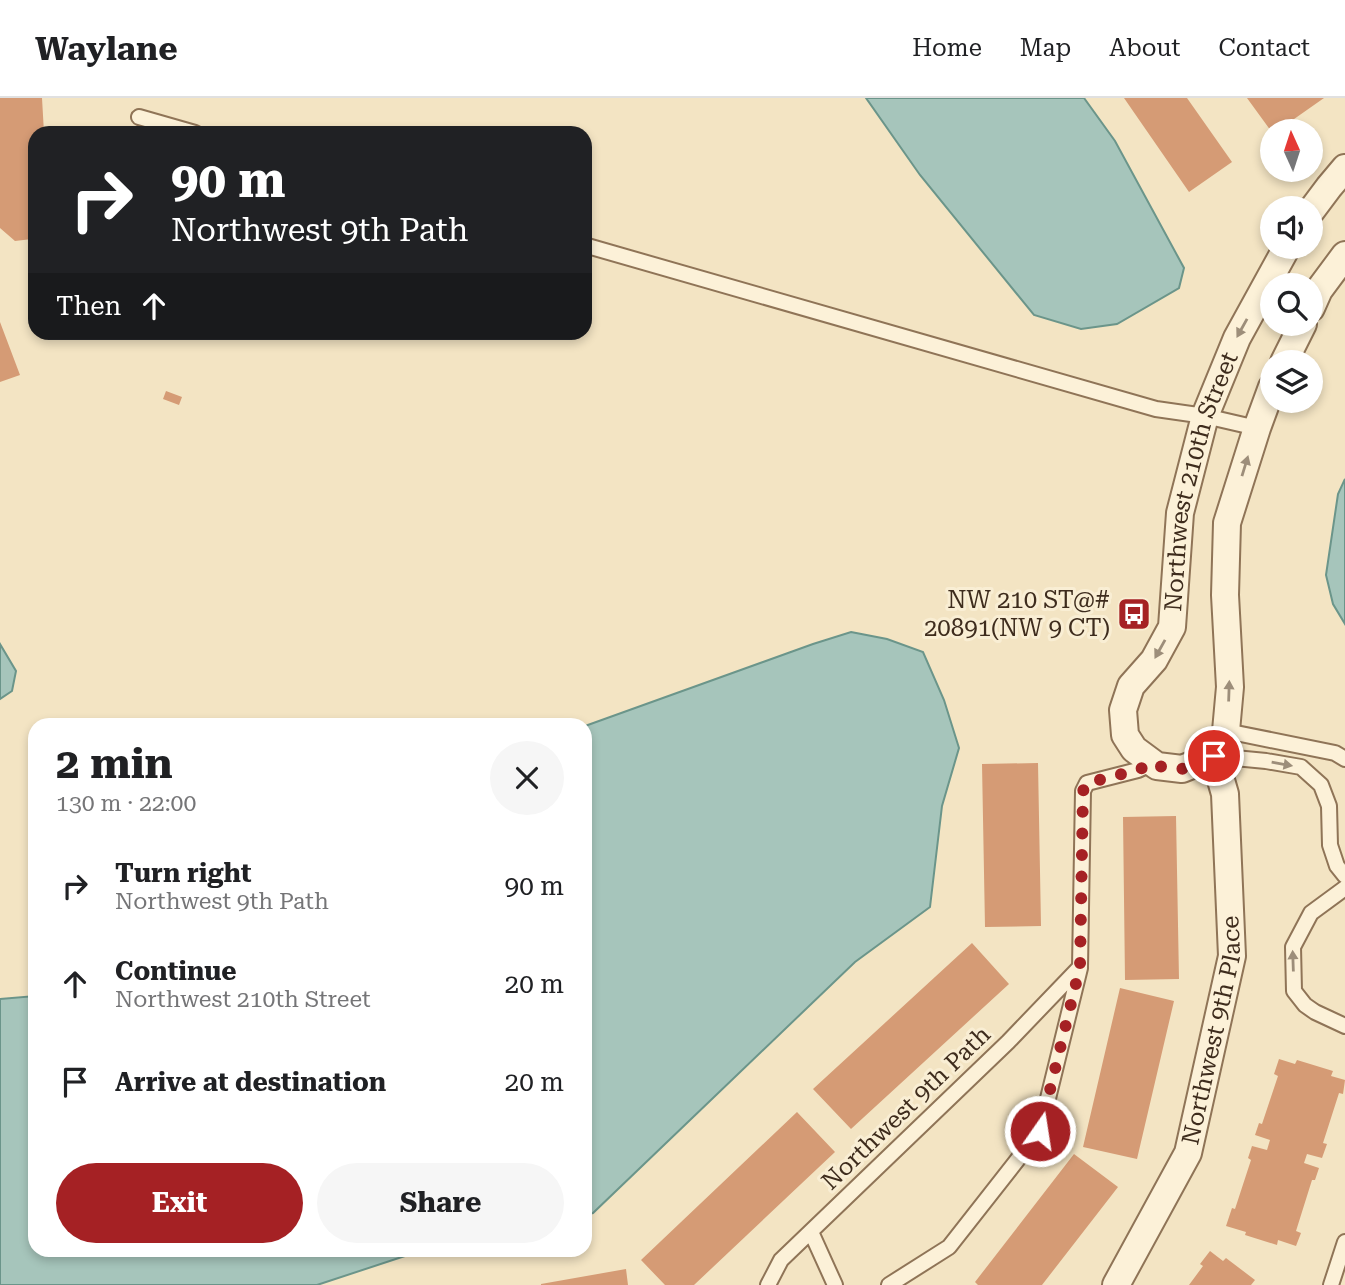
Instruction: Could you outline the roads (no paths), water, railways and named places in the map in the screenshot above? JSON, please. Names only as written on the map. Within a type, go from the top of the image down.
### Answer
[{"type":"street","points":[[1322,196],[1345,169]]},
{"type":"street","points":[[1323,285],[1345,255]]},
{"type":"street","name":"Northwest 210th Street","points":[[1153,763],[1135,749],[1125,735],[1123,710],[1131,685],[1154,660],[1172,627],[1180,513],[1205,416],[1237,338],[1280,259]]},
{"type":"street","name":"Northwest 210th Street","points":[[1214,756],[1226,731],[1230,687],[1225,595],[1227,523],[1262,413]]},
{"type":"street","points":[[1153,763],[1157,766],[1182,769],[1214,756]]},
{"type":"street","name":"Northwest 9th Place","points":[[1116,1285],[1188,1153],[1232,956],[1225,794],[1214,756]]},
{"type":"lane","points":[[139,117],[170,126]]},
{"type":"lane","points":[[592,247],[1156,409],[1205,416],[1257,428]]},
{"type":"lane","points":[[1226,731],[1335,754],[1345,759]]},
{"type":"lane","points":[[1214,756],[1266,761],[1301,768],[1321,785],[1329,806],[1330,845],[1336,866],[1345,876]]},
{"type":"lane","points":[[889,1285],[949,1247],[1040,1131],[1080,967],[1083,791],[1087,783],[1138,770],[1153,763]]},
{"type":"lane","points":[[1345,888],[1311,913],[1293,947],[1294,991],[1305,1005],[1315,1012],[1345,1026]]},
{"type":"lane","name":"Northwest 9th Path","points":[[768,1285],[781,1260],[1008,1042],[1080,967]]},
{"type":"lane","points":[[811,1231],[835,1285]]},
{"type":"lane","points":[[1331,1285],[1345,1242]]},
{"type":"water","points":[[866,98],[1084,98],[1115,141],[1184,268],[1179,288],[1117,324],[1081,329],[1034,315],[920,175]]},
{"type":"water","points":[[1345,479],[1345,624],[1333,604],[1326,575],[1338,494]]},
{"type":"water","points":[[851,632],[887,639],[923,652],[944,700],[959,748],[942,806],[930,907],[855,962],[592,1213],[592,723]]},
{"type":"water","points":[[0,644],[16,671],[12,691],[0,699]]},
{"type":"water","points":[[28,997],[28,1257],[402,1257],[317,1285],[0,1285],[0,999]]},
{"type":"place","name":"NW 210 ST@# 20891(NW 9 CT)","points":[[1134,614]]}]
